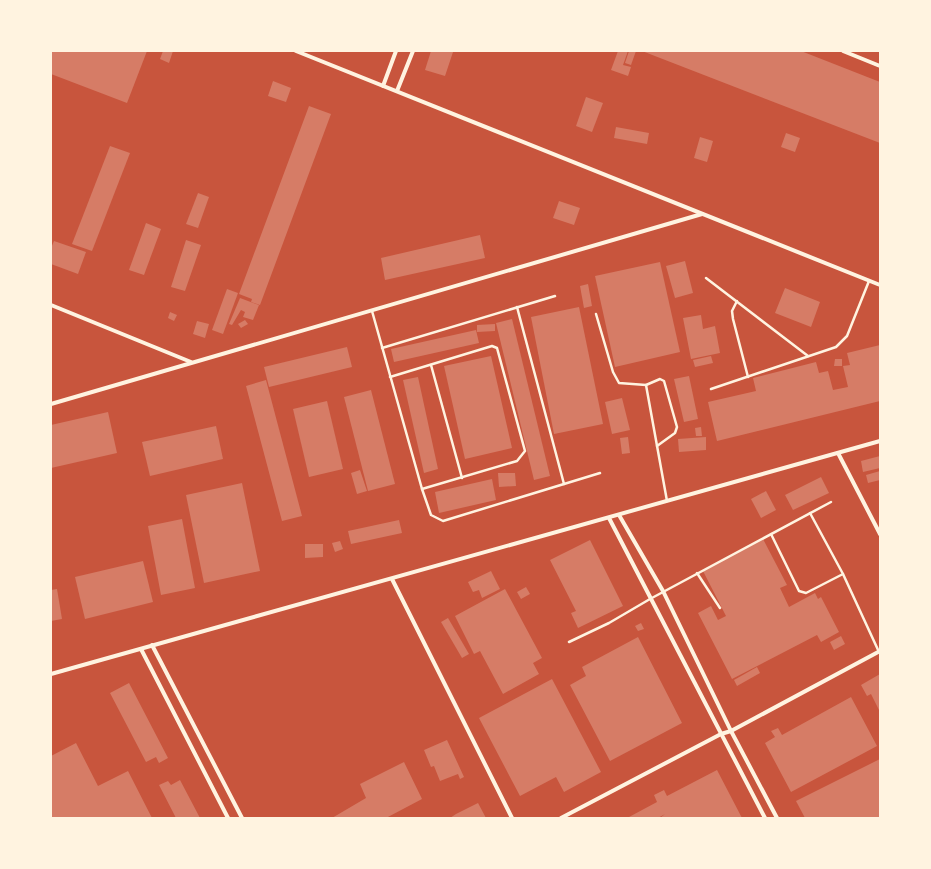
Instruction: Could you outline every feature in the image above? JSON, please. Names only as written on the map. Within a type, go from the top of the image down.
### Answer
[{"type":"street","points":[[296,51],[880,285]]},
{"type":"street","points":[[383,86],[396,51]]},
{"type":"street","points":[[397,91],[413,51]]},
{"type":"street","points":[[843,51],[880,66]]},
{"type":"street","points":[[51,404],[702,214]]},
{"type":"street","points":[[51,305],[192,363]]},
{"type":"street","points":[[51,674],[880,441]]},
{"type":"street","points":[[838,453],[880,534]]},
{"type":"street","points":[[619,515],[663,591],[731,731],[777,818]]},
{"type":"street","points":[[609,518],[765,818]]},
{"type":"street","points":[[392,578],[512,818]]},
{"type":"street","points":[[152,646],[242,818]]},
{"type":"street","points":[[141,649],[228,818]]},
{"type":"street","points":[[561,818],[721,734],[731,731],[880,652]]},
{"type":"lane","points":[[706,278],[809,356]]},
{"type":"lane","points":[[711,389],[836,347],[847,336],[870,280]]},
{"type":"lane","points":[[382,348],[555,296]]},
{"type":"lane","points":[[737,301],[732,311],[733,319],[748,377]]},
{"type":"lane","points":[[517,307],[564,484]]},
{"type":"lane","points":[[372,310],[422,489],[431,515],[443,521],[600,473]]},
{"type":"lane","points":[[596,314],[614,372],[619,383],[646,384],[660,379],[664,381],[677,427],[675,433],[657,446]]},
{"type":"lane","points":[[390,377],[492,346],[497,348],[525,451],[517,461],[422,489]]},
{"type":"lane","points":[[431,365],[462,478]]},
{"type":"lane","points":[[646,384],[667,501]]},
{"type":"lane","points":[[569,642],[609,622],[650,598],[831,502]]},
{"type":"lane","points":[[810,513],[880,652]]},
{"type":"lane","points":[[771,534],[799,592],[806,593],[842,574]]},
{"type":"lane","points":[[697,573],[720,608]]},
{"type":"building","points":[[51,51],[147,51],[127,103],[51,74]]},
{"type":"building","points":[[163,51],[173,51],[169,63],[160,59]]},
{"type":"building","points":[[431,51],[453,52],[445,76],[425,70]]},
{"type":"building","points":[[618,51],[628,51],[623,65],[631,67],[628,76],[611,70]]},
{"type":"building","points":[[629,51],[636,51],[631,65],[625,63]]},
{"type":"building","points":[[642,51],[801,51],[880,82],[880,143]]},
{"type":"building","points":[[273,81],[291,88],[286,102],[268,96]]},
{"type":"building","points":[[586,97],[603,103],[592,132],[576,126]]},
{"type":"building","points":[[309,106],[331,114],[260,305],[251,302],[252,299],[239,294]]},
{"type":"building","points":[[616,127],[649,133],[647,144],[614,138]]},
{"type":"building","points":[[786,133],[800,138],[795,152],[781,147]]},
{"type":"building","points":[[700,137],[713,141],[707,162],[694,158]]},
{"type":"building","points":[[110,146],[130,153],[92,251],[72,244]]},
{"type":"building","points":[[198,193],[209,197],[198,228],[186,224]]},
{"type":"building","points":[[559,201],[580,208],[574,225],[553,218]]},
{"type":"building","points":[[146,223],[161,229],[144,275],[129,270]]},
{"type":"building","points":[[480,235],[485,258],[385,280],[381,258]]},
{"type":"building","points":[[186,240],[201,245],[185,291],[171,287]]},
{"type":"building","points":[[54,241],[86,252],[78,274],[51,264],[51,248]]},
{"type":"building","points":[[685,261],[693,293],[675,298],[666,266]]},
{"type":"building","points":[[660,262],[680,352],[615,367],[595,276]]},
{"type":"building","points":[[588,284],[592,306],[584,308],[580,286]]},
{"type":"building","points":[[785,288],[820,302],[811,327],[775,313]]},
{"type":"building","points":[[227,289],[238,293],[223,334],[212,330]]},
{"type":"building","points":[[240,298],[259,305],[253,320],[243,317],[245,312],[241,310],[232,325],[229,324]]},
{"type":"building","points":[[579,307],[603,424],[554,434],[531,317]]},
{"type":"building","points":[[170,312],[177,315],[174,321],[168,318]]},
{"type":"building","points":[[701,315],[703,329],[715,326],[720,353],[691,359],[683,318]]},
{"type":"building","points":[[512,319],[550,476],[534,480],[496,323]]},
{"type":"building","points":[[245,320],[248,324],[241,328],[238,324]]},
{"type":"building","points":[[197,321],[209,324],[205,338],[193,334]]},
{"type":"building","points":[[495,324],[495,331],[477,332],[477,325]]},
{"type":"building","points":[[476,330],[479,343],[394,362],[391,349]]},
{"type":"building","points":[[880,345],[880,401],[717,441],[708,402],[756,391],[753,378],[816,362],[819,373],[828,371],[833,390],[848,387],[843,366],[850,365],[847,353]]},
{"type":"building","points":[[347,347],[352,367],[269,387],[264,367]]},
{"type":"building","points":[[491,356],[512,448],[465,459],[444,366]]},
{"type":"building","points":[[711,356],[713,363],[695,367],[693,360]]},
{"type":"building","points":[[835,359],[842,359],[842,366],[834,366]]},
{"type":"building","points":[[689,376],[698,419],[684,422],[674,379]]},
{"type":"building","points":[[418,377],[438,469],[424,473],[403,380]]},
{"type":"building","points":[[266,380],[302,516],[282,521],[246,386]]},
{"type":"building","points":[[371,390],[395,484],[368,491],[344,397]]},
{"type":"building","points":[[622,398],[630,430],[612,434],[605,402]]},
{"type":"building","points":[[327,401],[343,469],[309,477],[293,409]]},
{"type":"building","points":[[108,412],[117,453],[51,468],[51,425]]},
{"type":"building","points":[[216,426],[223,459],[150,476],[142,442]]},
{"type":"building","points":[[701,427],[702,436],[696,436],[695,428]]},
{"type":"building","points":[[628,437],[630,453],[622,454],[620,438]]},
{"type":"building","points":[[706,437],[706,450],[679,452],[678,439]]},
{"type":"building","points":[[880,456],[880,468],[863,472],[861,461]]},
{"type":"building","points":[[360,470],[367,491],[357,494],[351,473]]},
{"type":"building","points":[[880,471],[880,480],[868,483],[866,475]]},
{"type":"building","points":[[498,473],[515,473],[516,486],[499,487]]},
{"type":"building","points":[[821,477],[829,493],[793,510],[785,495]]},
{"type":"building","points":[[492,479],[496,500],[439,513],[435,492]]},
{"type":"building","points":[[242,483],[260,571],[204,583],[186,495]]},
{"type":"building","points":[[766,491],[776,510],[761,518],[751,499]]},
{"type":"building","points":[[182,519],[195,588],[161,595],[148,526]]},
{"type":"building","points":[[399,520],[402,533],[351,544],[348,531]]},
{"type":"building","points":[[763,539],[787,585],[780,588],[789,607],[815,593],[818,599],[821,597],[839,632],[821,642],[817,635],[732,679],[698,613],[711,606],[718,620],[726,616],[703,571]]},
{"type":"building","points":[[590,540],[623,606],[578,628],[571,613],[576,611],[550,560]]},
{"type":"building","points":[[340,541],[343,549],[335,552],[332,543]]},
{"type":"building","points":[[305,544],[323,544],[323,557],[305,558]]},
{"type":"building","points":[[143,561],[153,602],[85,619],[75,577]]},
{"type":"building","points":[[491,571],[500,589],[482,598],[479,590],[473,592],[468,582]]},
{"type":"building","points":[[526,587],[530,594],[521,599],[517,592]]},
{"type":"building","points":[[57,589],[62,619],[51,621],[51,590]]},
{"type":"building","points":[[505,589],[542,658],[533,663],[539,674],[503,694],[480,651],[474,654],[455,616]]},
{"type":"building","points":[[448,618],[469,654],[462,658],[441,622]]},
{"type":"building","points":[[641,623],[644,629],[638,631],[635,626]]},
{"type":"building","points":[[841,636],[845,644],[834,650],[830,642]]},
{"type":"building","points":[[638,637],[682,723],[610,761],[570,685],[586,676],[582,667]]},
{"type":"building","points":[[757,667],[760,673],[737,686],[734,680]]},
{"type":"building","points":[[880,674],[880,712],[871,694],[867,696],[861,685]]},
{"type":"building","points":[[552,679],[601,772],[564,792],[556,777],[520,796],[479,718]]},
{"type":"building","points":[[129,683],[168,758],[159,763],[156,757],[146,762],[110,693]]},
{"type":"building","points":[[851,697],[877,746],[791,792],[765,743],[775,737],[771,731],[778,728],[782,735]]},
{"type":"building","points":[[447,740],[464,777],[460,779],[458,774],[440,781],[434,766],[431,767],[424,750]]},
{"type":"building","points":[[76,743],[98,786],[128,771],[152,818],[51,818],[51,756]]},
{"type":"building","points":[[880,759],[880,818],[805,818],[796,801]]},
{"type":"building","points":[[404,762],[422,799],[386,818],[332,818],[366,798],[360,784]]},
{"type":"building","points":[[717,770],[742,818],[660,818],[665,814],[658,818],[629,818],[657,802],[654,795],[664,790],[667,796]]},
{"type":"building","points":[[180,780],[200,818],[176,818],[159,785],[168,781],[171,785]]},
{"type":"building","points":[[478,803],[486,818],[450,818],[456,814]]}]
